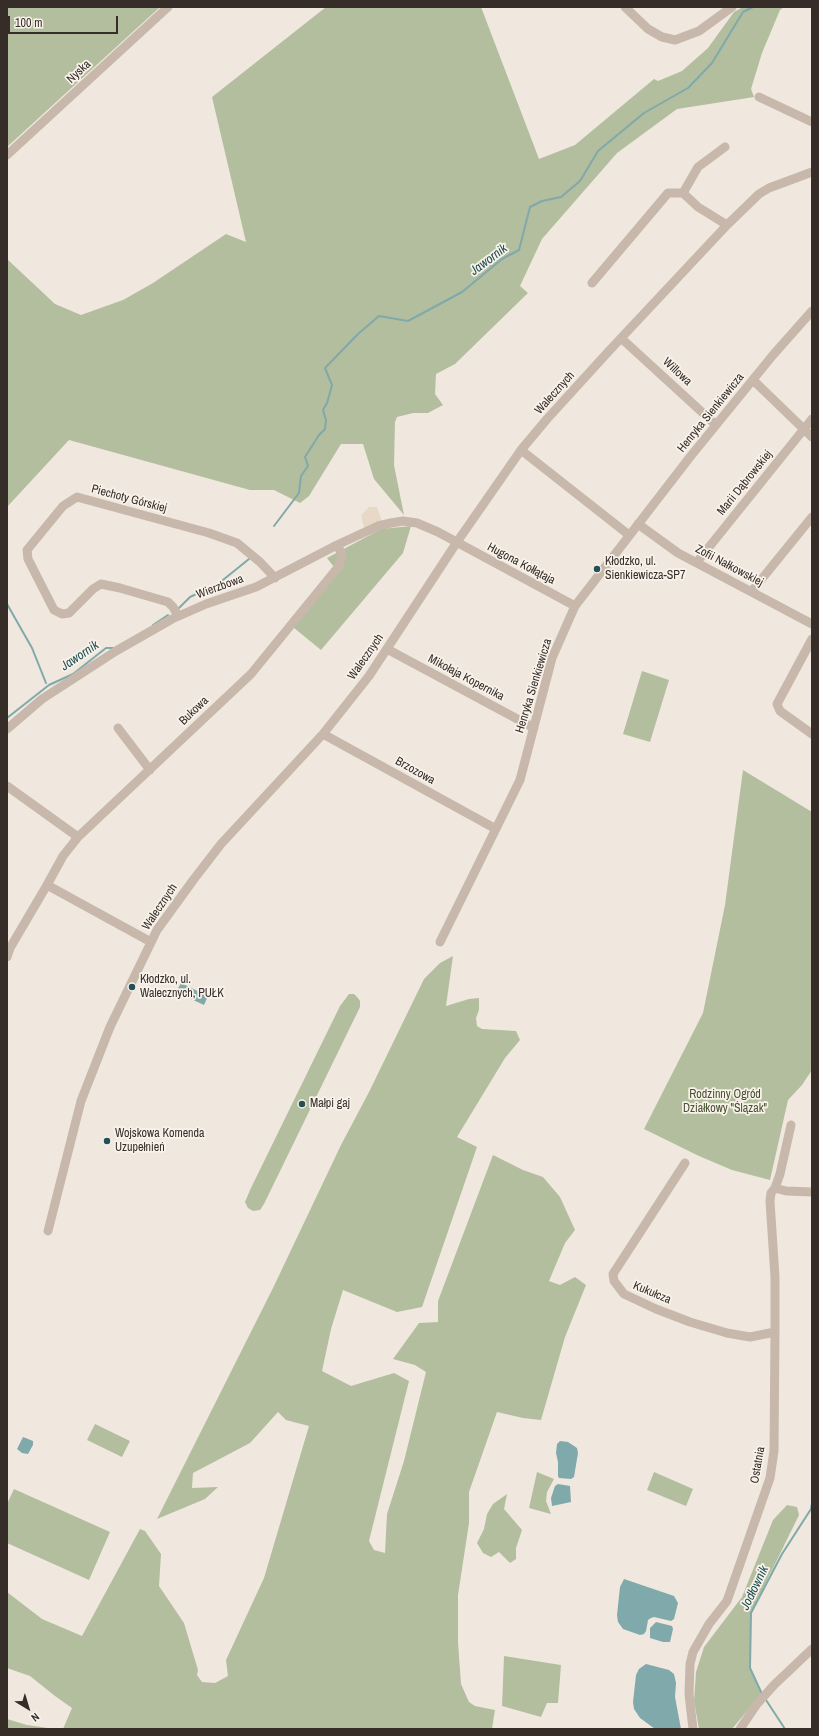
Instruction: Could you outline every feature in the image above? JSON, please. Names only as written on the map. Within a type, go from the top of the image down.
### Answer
[{"type":"street","name":"Nyska","points":[[7,155],[168,7]]},
{"type":"street","points":[[625,7],[648,29],[662,37],[675,40],[699,31],[732,7]]},
{"type":"street","points":[[759,97],[812,122]]},
{"type":"street","points":[[683,192],[698,167],[725,147]]},
{"type":"street","name":"Walecznych","points":[[48,1231],[81,1101],[109,1029],[150,942],[171,911],[221,844],[323,734],[369,676],[457,542],[521,450],[621,338],[727,225],[764,191],[812,172]]},
{"type":"street","points":[[592,283],[668,193],[683,192],[698,207],[727,225]]},
{"type":"street","name":"Henryka Sienkiewicza","points":[[440,942],[520,780],[552,658],[575,606],[716,425],[812,311]]},
{"type":"street","name":"Willowa","points":[[621,338],[716,425]]},
{"type":"street","points":[[753,380],[812,437]]},
{"type":"street","name":"Marii Dąbrowskiej","points":[[696,562],[812,419]]},
{"type":"street","points":[[521,450],[629,535]]},
{"type":"street","name":"Piechoty Górskiej","points":[[178,616],[168,602],[101,584],[93,589],[69,613],[62,614],[54,610],[28,559],[27,550],[63,506],[77,497],[209,533],[237,543],[260,562],[275,578]]},
{"type":"street","points":[[752,591],[812,517]]},
{"type":"street","name":"Wierzbowa","points":[[7,730],[42,699],[116,651],[178,616],[206,604],[256,587],[337,545],[378,526],[404,521],[417,523],[457,542]]},
{"type":"street","name":"Zofii Nałkowskiej","points":[[638,524],[678,553],[812,624]]},
{"type":"street","name":"Hugona Kołłątaja","points":[[457,542],[575,606]]},
{"type":"street","name":"Bukowa","points":[[7,957],[10,948],[48,885],[63,856],[78,837],[251,674],[339,566],[342,554],[337,545]]},
{"type":"street","points":[[812,639],[777,704],[780,712],[812,734]]},
{"type":"street","name":"Mikołaja Kopernika","points":[[387,649],[534,728]]},
{"type":"street","points":[[118,728],[150,770]]},
{"type":"street","name":"Brzozowa","points":[[323,734],[496,829]]},
{"type":"street","points":[[7,786],[78,837]]},
{"type":"street","points":[[48,885],[150,942]]},
{"type":"street","name":"Ostatnia","points":[[693,1729],[689,1694],[690,1664],[693,1652],[709,1624],[726,1601],[770,1478],[774,1451],[775,1277],[770,1201],[771,1193],[775,1188],[780,1174],[791,1124]]},
{"type":"street","name":"Kukułcza","points":[[685,1163],[613,1274],[614,1281],[624,1294],[656,1309],[698,1324],[727,1333],[750,1337],[775,1332]]},
{"type":"street","points":[[775,1188],[786,1191],[812,1192]]},
{"type":"street","points":[[740,1729],[757,1704],[774,1685],[812,1649]]},
{"type":"green space","points":[[7,7],[160,7],[7,147]]},
{"type":"green space","points":[[326,7],[481,7],[539,159],[575,145],[654,79],[658,81],[682,71],[708,48],[734,12],[743,7],[784,7],[780,10],[762,53],[751,89],[754,97],[677,109],[617,153],[542,239],[520,286],[528,293],[455,364],[436,374],[435,394],[443,405],[428,413],[413,413],[397,417],[395,422],[394,465],[404,515],[374,479],[363,444],[341,444],[309,496],[300,503],[274,490],[250,490],[69,440],[7,507],[7,259],[55,304],[81,315],[123,300],[153,283],[226,234],[246,242],[212,97]]},
{"type":"green space","points":[[411,526],[403,553],[321,650],[288,623],[334,567],[327,558],[381,529]]},
{"type":"green space","points":[[642,671],[669,680],[650,742],[623,734]]},
{"type":"green space","name":"Rodzinny Ogród Działkowy \"Ślązak\"","points":[[743,770],[812,812],[812,1070],[802,1085],[788,1100],[770,1180],[732,1170],[699,1156],[644,1129],[703,1013],[725,905]]},
{"type":"green space","points":[[453,956],[446,1006],[469,999],[479,998],[479,1010],[476,1018],[477,1026],[482,1029],[516,1031],[520,1040],[505,1058],[457,1137],[477,1147],[422,1307],[397,1312],[343,1290],[331,1329],[322,1371],[351,1386],[394,1373],[409,1381],[369,1541],[374,1550],[385,1553],[387,1514],[404,1461],[426,1372],[415,1365],[393,1359],[419,1323],[438,1322],[438,1301],[493,1155],[523,1170],[543,1177],[560,1197],[575,1230],[565,1243],[549,1281],[560,1285],[575,1277],[586,1285],[565,1337],[541,1420],[523,1418],[497,1412],[469,1492],[469,1523],[458,1595],[458,1642],[461,1684],[469,1702],[475,1706],[495,1710],[492,1729],[63,1729],[72,1708],[30,1676],[7,1668],[7,1592],[42,1619],[82,1636],[140,1529],[145,1531],[161,1554],[159,1586],[184,1623],[198,1670],[197,1675],[202,1682],[215,1683],[228,1676],[226,1660],[264,1578],[309,1426],[286,1420],[278,1412],[250,1443],[193,1473],[192,1488],[218,1487],[205,1499],[157,1519],[273,1288],[341,1145],[369,1092],[424,979],[440,963]]},
{"type":"green space","name":"Małpi gaj","points":[[349,994],[354,994],[358,998],[360,1001],[360,1007],[264,1204],[260,1210],[253,1211],[248,1208],[245,1202],[250,1190],[340,1006]]},
{"type":"green space","points":[[95,1424],[130,1441],[122,1457],[87,1440]]},
{"type":"green space","points":[[537,1472],[554,1479],[547,1492],[546,1501],[551,1514],[529,1508]]},
{"type":"green space","points":[[654,1472],[693,1489],[686,1506],[647,1490]]},
{"type":"green space","points":[[14,1489],[110,1532],[89,1580],[7,1543],[7,1504]]},
{"type":"green space","points":[[507,1494],[504,1509],[522,1530],[516,1548],[516,1559],[510,1563],[499,1552],[491,1557],[483,1553],[477,1543],[484,1529],[487,1514],[493,1504]]},
{"type":"green space","points":[[787,1505],[797,1507],[799,1515],[751,1613],[750,1668],[762,1693],[732,1729],[699,1729],[694,1701],[696,1672],[704,1647],[742,1597],[773,1520]]},
{"type":"green space","points":[[504,1656],[561,1665],[558,1703],[547,1703],[541,1717],[502,1706]]},
{"type":"green space","points":[[7,1719],[27,1725],[55,1729],[7,1729]]},
{"type":"shaded area","points":[[369,507],[377,507],[383,524],[365,532],[361,515]]},
{"type":"water","points":[[181,983],[208,996],[204,1005],[176,992]]},
{"type":"water","points":[[23,1437],[33,1441],[33,1445],[28,1454],[22,1453],[17,1449]]},
{"type":"water","points":[[560,1441],[568,1442],[577,1448],[578,1453],[574,1477],[571,1479],[559,1478],[558,1476],[558,1462],[556,1453],[557,1444]]},
{"type":"water","points":[[558,1484],[570,1486],[571,1502],[552,1506],[551,1498],[555,1486]]},
{"type":"water","points":[[624,1579],[674,1596],[678,1603],[674,1619],[671,1621],[654,1617],[651,1618],[648,1620],[646,1631],[644,1634],[640,1635],[623,1629],[618,1622],[617,1615],[620,1587]]},
{"type":"water","points":[[656,1622],[672,1626],[673,1629],[670,1642],[663,1642],[650,1638],[650,1628]]},
{"type":"water","points":[[646,1664],[669,1670],[674,1674],[676,1683],[675,1697],[681,1729],[655,1729],[640,1718],[634,1709],[633,1702],[636,1675],[639,1669]]},
{"type":"waterway","name":"Jawornik","points":[[274,526],[299,493],[301,476],[308,466],[305,457],[319,435],[325,429],[326,420],[323,410],[327,403],[332,385],[325,368],[358,334],[379,316],[408,321],[462,292],[502,259],[519,250],[530,207],[542,201],[561,197],[580,181],[598,151],[644,113],[688,88],[712,63],[743,12],[753,7]]},
{"type":"waterway","name":"Jawornik","points":[[179,608],[190,597],[218,584],[249,559]]},
{"type":"waterway","points":[[7,604],[32,648],[46,683]]},
{"type":"waterway","name":"Jawornik","points":[[153,625],[168,615]]},
{"type":"waterway","name":"Jawornik","points":[[7,718],[49,685],[73,674],[106,648],[113,648]]},
{"type":"waterway","name":"Jodłownik","points":[[762,1694],[750,1668],[751,1613],[782,1554],[811,1509],[812,1503]]},
{"type":"waterway","name":"Jodłownik","points":[[766,1700],[785,1729]]},
{"type":"place","name":"Kłodzko, ul. Sienkiewicza-SP7","points":[[597,569]]},
{"type":"place","name":"Kłodzko, ul. Walecznych, PUŁK","points":[[132,987]]},
{"type":"place","name":"Małpi gaj","points":[[302,1104]]},
{"type":"place","name":"Wojskowa Komenda Uzupełnień","points":[[107,1141]]}]
